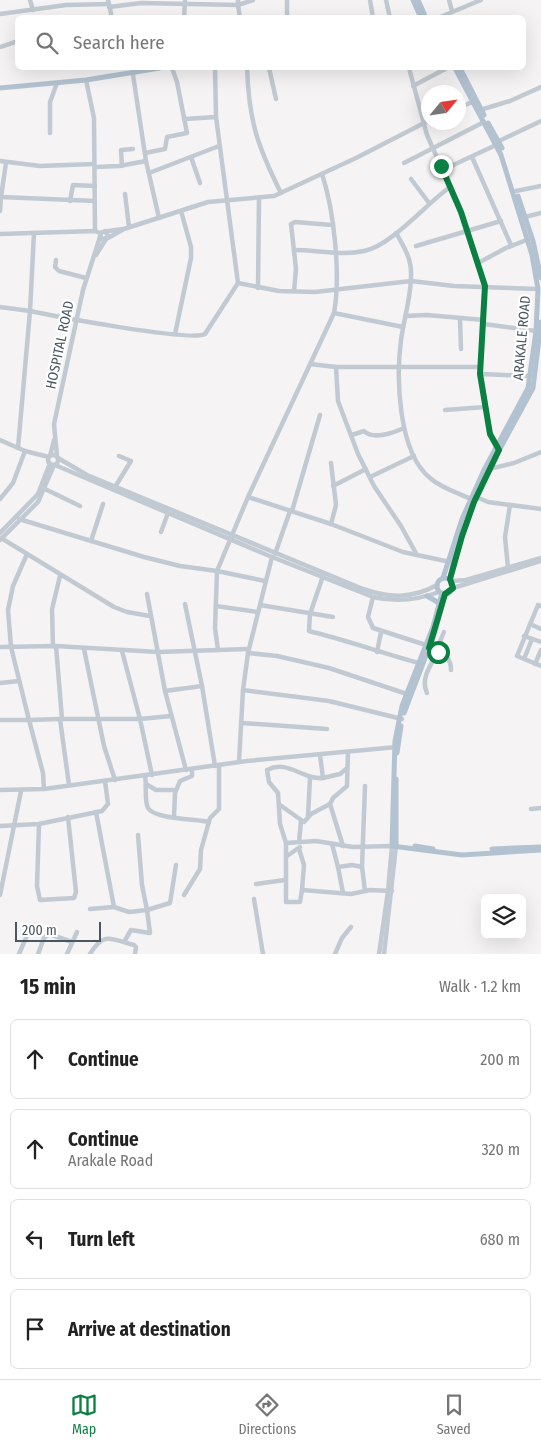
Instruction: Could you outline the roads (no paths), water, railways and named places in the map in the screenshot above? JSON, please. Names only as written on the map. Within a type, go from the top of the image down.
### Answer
[{"type":"main road","points":[[414,0],[421,15]]},
{"type":"main road","points":[[418,0],[425,15]]},
{"type":"main road","points":[[0,88],[86,80],[133,70]]},
{"type":"main road","name":"ARAKALE ROAD","points":[[456,70],[472,102],[498,143],[541,278]]},
{"type":"main road","name":"ARAKALE ROAD","points":[[451,580],[474,498],[498,448],[533,388],[539,331],[538,290],[525,217],[498,143],[461,70]]},
{"type":"main road","name":"ARAKALE ROAD","points":[[443,578],[474,498],[526,394],[541,322]]},
{"type":"main road","points":[[442,593],[436,585],[443,578],[451,580],[453,588],[442,593],[428,647],[419,663],[407,694],[395,747],[394,844],[462,855],[541,849]]},
{"type":"main road","points":[[401,718],[428,647],[442,593]]},
{"type":"main road","points":[[427,596],[439,603]]},
{"type":"street","points":[[30,0],[33,10]]},
{"type":"street","points":[[57,0],[58,6]]},
{"type":"street","points":[[0,14],[58,6],[141,1],[238,2],[253,0]]},
{"type":"street","points":[[286,0],[286,15]]},
{"type":"street","points":[[370,0],[372,15]]},
{"type":"street","points":[[386,0],[389,15]]},
{"type":"street","points":[[449,0],[452,11]]},
{"type":"street","points":[[444,15],[481,0]]},
{"type":"street","points":[[184,15],[185,1]]},
{"type":"street","points":[[238,2],[240,15]]},
{"type":"street","points":[[0,47],[15,43]]},
{"type":"street","points":[[133,70],[146,161],[159,218]]},
{"type":"street","points":[[145,153],[165,149],[167,137],[187,133],[178,82],[173,70]]},
{"type":"street","points":[[0,307],[194,337],[205,334],[238,283],[216,117],[216,70]]},
{"type":"street","points":[[247,70],[248,99],[255,135],[281,193]]},
{"type":"street","points":[[269,70],[276,98]]},
{"type":"street","points":[[409,70],[421,108]]},
{"type":"street","points":[[413,86],[443,70]]},
{"type":"street","points":[[86,80],[94,118],[95,201],[100,233],[95,256]]},
{"type":"street","points":[[50,133],[50,102],[57,83]]},
{"type":"street","points":[[480,110],[510,101],[541,87]]},
{"type":"street","points":[[466,105],[472,102]]},
{"type":"street","points":[[184,119],[216,117]]},
{"type":"street","points":[[441,166],[449,167],[472,157],[541,121]]},
{"type":"street","points":[[404,163],[484,122]]},
{"type":"street","points":[[100,233],[127,228],[181,211],[227,200],[258,198],[281,193],[421,124]]},
{"type":"street","points":[[428,130],[432,149],[468,232],[485,286],[480,374],[490,434],[498,448]]},
{"type":"street","points":[[149,173],[219,146]]},
{"type":"street","points":[[122,166],[122,150],[134,149]]},
{"type":"street","points":[[192,157],[200,183]]},
{"type":"street","points":[[472,157],[511,245]]},
{"type":"street","points":[[0,161],[57,166],[122,166],[146,161]]},
{"type":"street","points":[[0,211],[6,163]]},
{"type":"street","points":[[444,174],[449,167]]},
{"type":"street","points":[[218,650],[217,571],[248,497],[334,313],[337,290],[332,225],[330,203],[322,174]]},
{"type":"street","points":[[411,179],[429,203]]},
{"type":"street","points":[[70,201],[73,185],[95,186]]},
{"type":"street","points":[[516,191],[541,186]]},
{"type":"street","points":[[294,250],[366,251],[396,233],[450,187]]},
{"type":"street","points":[[125,194],[127,228]]},
{"type":"street","points":[[1,197],[95,201]]},
{"type":"street","points":[[258,198],[258,288]]},
{"type":"street","points":[[175,334],[191,258],[191,247],[181,211]]},
{"type":"street","points":[[525,217],[541,214]]},
{"type":"street","points":[[416,246],[468,232],[501,220]]},
{"type":"street","points":[[294,291],[292,223],[332,225]]},
{"type":"street","points":[[95,256],[107,238],[127,228]]},
{"type":"street","points":[[18,448],[30,311],[34,233]]},
{"type":"street","points":[[100,233],[107,238]]},
{"type":"street","points":[[0,234],[108,233],[107,238]]},
{"type":"street","points":[[396,233],[409,260],[411,281],[399,366],[404,428],[414,456],[424,473],[431,479],[474,498],[541,509]]},
{"type":"street","points":[[478,263],[511,245],[530,239]]},
{"type":"street","name":"HOSPITAL ROAD","points":[[54,440],[54,424],[76,320],[86,278],[95,256]]},
{"type":"street","points":[[56,260],[55,267],[59,271],[86,278]]},
{"type":"street","points":[[238,283],[258,288],[294,291],[337,290],[411,281],[538,290]]},
{"type":"street","points":[[334,313],[403,327]]},
{"type":"street","points":[[405,316],[460,319],[539,331]]},
{"type":"street","points":[[460,319],[461,350]]},
{"type":"street","points":[[310,364],[336,367],[480,367]]},
{"type":"street","points":[[336,367],[338,401],[366,469],[418,555]]},
{"type":"street","points":[[480,374],[530,376]]},
{"type":"street","points":[[445,410],[485,407]]},
{"type":"street","points":[[240,762],[243,690],[248,651],[265,581],[291,511],[320,416]]},
{"type":"street","points":[[352,435],[364,431],[373,436],[392,433],[404,428]]},
{"type":"street","points":[[0,440],[25,451],[41,455],[168,513],[231,537]]},
{"type":"street","points":[[54,440],[58,457],[79,472],[373,597],[403,600],[442,593]]},
{"type":"street","points":[[0,537],[38,502],[51,461],[54,440]]},
{"type":"street","points":[[0,499],[13,483],[25,451]]},
{"type":"street","points":[[489,470],[514,463],[541,452]]},
{"type":"street","points":[[115,487],[131,461],[119,456]]},
{"type":"street","points":[[370,477],[414,456]]},
{"type":"street","points":[[51,461],[58,457]]},
{"type":"street","points":[[51,461],[58,457]]},
{"type":"street","points":[[330,524],[336,505],[331,463]]},
{"type":"street","points":[[333,486],[366,469]]},
{"type":"street","points":[[43,489],[80,506]]},
{"type":"street","points":[[0,537],[4,528],[43,489]]},
{"type":"street","points":[[248,497],[330,524],[372,541],[418,555],[450,562]]},
{"type":"street","points":[[90,540],[103,504]]},
{"type":"street","points":[[508,568],[504,538],[510,505]]},
{"type":"street","points":[[161,532],[168,513]]},
{"type":"street","points":[[19,519],[167,563],[265,581]]},
{"type":"street","points":[[0,524],[4,528]]},
{"type":"street","points":[[0,537],[60,576],[114,607],[127,612],[150,616]]},
{"type":"street","points":[[27,554],[9,601],[11,647],[43,772],[44,788]]},
{"type":"street","points":[[274,555],[363,589],[388,596],[412,596],[423,593],[436,585]]},
{"type":"street","points":[[451,580],[466,580],[541,560]]},
{"type":"street","points":[[453,588],[541,560]]},
{"type":"street","points":[[60,576],[52,609],[61,719],[69,785]]},
{"type":"street","points":[[323,576],[310,614],[309,631],[351,641],[377,652],[419,663]]},
{"type":"street","points":[[147,594],[165,692],[186,770]]},
{"type":"street","points":[[373,597],[369,609],[369,621],[373,628],[428,647],[450,659],[451,670]]},
{"type":"street","points":[[184,895],[200,869],[201,850],[209,822],[219,808],[217,765],[185,604]]},
{"type":"street","points":[[541,606],[538,604],[517,656],[541,666]]},
{"type":"street","points":[[260,605],[333,617]]},
{"type":"street","points":[[216,606],[258,612]]},
{"type":"street","points":[[530,624],[541,629]]},
{"type":"street","points":[[377,652],[382,632]]},
{"type":"street","points":[[427,693],[424,687],[425,678],[444,632]]},
{"type":"street","points":[[524,636],[541,642]]},
{"type":"street","points":[[524,659],[532,639]]},
{"type":"street","points":[[0,647],[54,646],[158,652],[248,651],[328,668],[407,694]]},
{"type":"street","points":[[84,649],[98,720],[115,780]]},
{"type":"street","points":[[535,664],[541,650]]},
{"type":"street","points":[[122,651],[140,719],[152,775]]},
{"type":"street","points":[[0,683],[19,681]]},
{"type":"street","points":[[165,692],[202,686]]},
{"type":"street","points":[[243,690],[329,701],[401,718]]},
{"type":"street","points":[[0,720],[98,720],[171,716]]},
{"type":"street","points":[[242,723],[327,729]]},
{"type":"street","points":[[0,790],[21,791],[240,762],[395,747]]},
{"type":"street","points":[[301,821],[305,821],[308,816],[330,804],[333,798],[347,786],[348,752]]},
{"type":"street","points":[[320,755],[323,778]]},
{"type":"street","points":[[301,821],[299,848],[304,865],[300,902],[286,902],[286,843],[280,824],[278,793],[267,779],[268,769],[293,768],[310,778],[323,778],[340,774],[346,769]]},
{"type":"street","points":[[174,818],[176,790],[180,781],[192,776],[192,769]]},
{"type":"street","points":[[145,776],[148,807],[157,814],[209,822]]},
{"type":"street","points":[[308,816],[310,778]]},
{"type":"street","points":[[0,826],[39,824],[96,812],[106,807],[106,781]]},
{"type":"street","points":[[146,784],[156,790],[176,790]]},
{"type":"street","points":[[365,786],[362,867],[365,891]]},
{"type":"street","points":[[0,894],[21,791]]},
{"type":"street","points":[[330,804],[344,846]]},
{"type":"street","points":[[280,805],[301,821]]},
{"type":"street","points":[[531,809],[541,808]]},
{"type":"street","points":[[96,812],[114,907]]},
{"type":"street","points":[[39,824],[38,886],[40,900],[74,898],[76,892],[68,817]]},
{"type":"street","points":[[124,942],[131,930],[150,933],[142,885],[138,835]]},
{"type":"street","points":[[286,843],[316,841],[363,848],[394,844],[384,954]]},
{"type":"street","points":[[332,844],[344,893]]},
{"type":"street","points":[[287,856],[299,848]]},
{"type":"street","points":[[0,858],[7,857]]},
{"type":"street","points":[[90,909],[114,907],[129,912],[147,910],[170,902],[176,865]]},
{"type":"street","points":[[338,866],[352,865],[362,867]]},
{"type":"street","points":[[256,884],[285,880]]},
{"type":"street","points":[[302,890],[344,893],[390,891]]},
{"type":"street","points":[[379,954],[390,891]]},
{"type":"street","points":[[254,899],[263,954]]},
{"type":"street","points":[[335,954],[342,938],[351,927]]},
{"type":"street","points":[[19,954],[29,931]]},
{"type":"street","points":[[67,954],[77,932]]},
{"type":"street","points":[[38,954],[44,938],[49,934],[72,942]]},
{"type":"street","points":[[90,954],[100,939],[124,942],[135,946],[135,954]]}]
